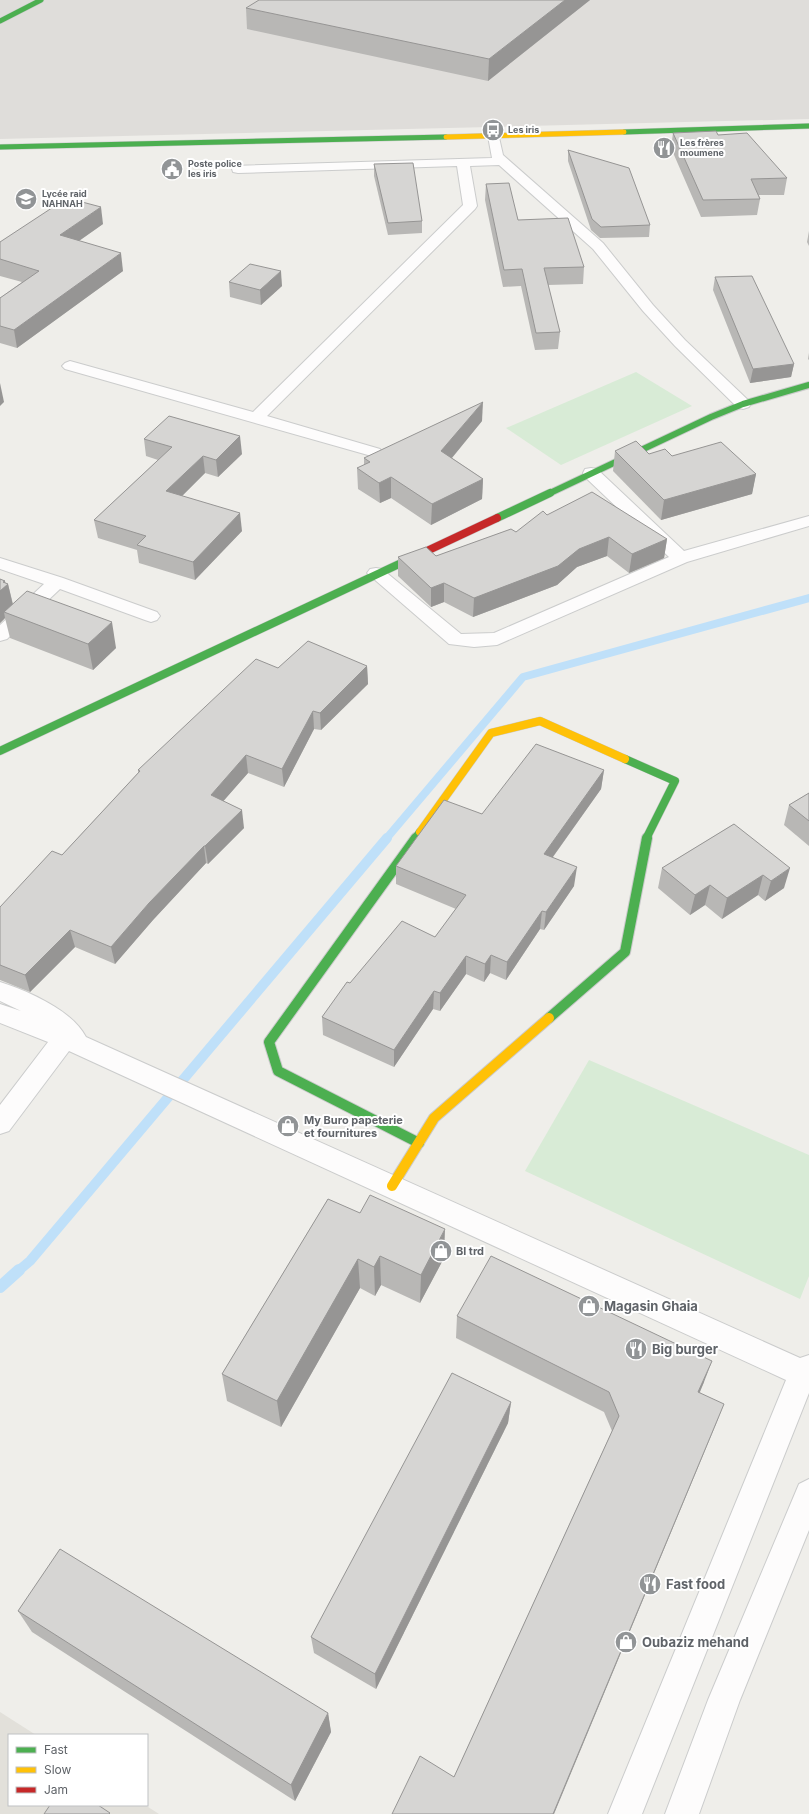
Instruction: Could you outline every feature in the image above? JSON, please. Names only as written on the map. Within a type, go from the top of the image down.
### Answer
[{"type":"main road","points":[[0,12],[22,0]]},
{"type":"main road","points":[[0,21],[41,0]]},
{"type":"main road","points":[[0,147],[494,136],[809,126]]},
{"type":"main road","points":[[0,751],[376,573],[743,404],[809,385]]},
{"type":"main road","points":[[392,1186],[419,1143],[434,1118],[625,952],[645,841],[675,781],[540,721],[491,733],[269,1042],[278,1071],[419,1143]]},
{"type":"street","points":[[494,136],[497,156],[598,246],[669,331],[743,404]]},
{"type":"street","points":[[238,169],[502,161]]},
{"type":"street","points":[[256,418],[470,206],[463,162]]},
{"type":"street","points":[[70,366],[374,452]]},
{"type":"street","points":[[591,473],[681,558]]},
{"type":"street","points":[[376,573],[456,640],[474,641],[497,639],[681,558],[809,521]]},
{"type":"street","points":[[0,563],[151,616]]},
{"type":"street","points":[[0,636],[57,582]]},
{"type":"street","points":[[0,991],[50,1015],[74,1043]]},
{"type":"street","points":[[0,1013],[74,1043],[807,1372],[625,1814]]},
{"type":"street","points":[[0,1124],[9,1101],[74,1043]]},
{"type":"street","points":[[682,1814],[724,1700],[809,1494]]},
{"type":"shaded area","points":[[0,0],[809,0],[809,119],[0,139]]},
{"type":"shaded area","points":[[0,1712],[34,1734],[8,1734],[8,1806],[147,1806],[159,1814],[0,1814]]},
{"type":"green space","points":[[636,372],[692,406],[561,465],[506,428]]},
{"type":"green space","points":[[589,1060],[809,1155],[809,1276],[800,1299],[525,1171]]},
{"type":"building","points":[[259,0],[565,0],[489,59],[246,8]]},
{"type":"building","points":[[716,131],[718,135],[747,133],[787,178],[751,179],[760,199],[703,200],[673,133]]},
{"type":"building","points":[[568,150],[629,168],[650,225],[601,227],[592,219]]},
{"type":"building","points":[[413,163],[422,221],[388,223],[374,164]]},
{"type":"building","points":[[509,183],[518,220],[568,218],[584,267],[544,268],[560,332],[536,333],[522,269],[504,270],[486,184]]},
{"type":"building","points":[[67,198],[101,207],[60,235],[121,253],[14,330],[0,326],[0,298],[39,271],[0,259],[0,242]]},
{"type":"building","points":[[250,264],[281,271],[260,290],[229,282]]},
{"type":"building","points":[[752,276],[794,364],[753,369],[715,277]]},
{"type":"building","points":[[483,402],[441,451],[483,479],[432,504],[391,477],[379,483],[357,468],[370,462],[364,458]]},
{"type":"building","points":[[169,416],[240,436],[216,460],[203,456],[166,491],[240,513],[193,562],[137,545],[146,536],[94,520],[172,447],[144,439]]},
{"type":"building","points":[[636,441],[649,454],[665,449],[672,456],[721,442],[756,474],[664,500],[615,451]]},
{"type":"building","points":[[592,492],[667,539],[632,554],[609,537],[579,549],[558,566],[474,598],[444,583],[431,588],[398,557],[426,547],[436,556],[511,529],[516,532],[543,511],[547,515]]},
{"type":"building","points":[[0,579],[8,584],[0,591]]},
{"type":"building","points":[[27,591],[112,622],[88,644],[4,612]]},
{"type":"building","points":[[308,641],[367,666],[320,713],[313,711],[282,769],[246,755],[211,795],[242,810],[204,846],[149,903],[111,947],[70,930],[25,975],[0,965],[0,907],[52,851],[62,855],[140,771],[138,770],[256,659],[278,668]]},
{"type":"building","points":[[536,744],[604,770],[544,854],[577,867],[546,912],[542,911],[507,962],[491,955],[485,964],[466,956],[440,993],[434,991],[394,1050],[322,1017],[347,982],[350,983],[402,921],[435,937],[466,895],[396,866],[444,800],[482,814]]},
{"type":"building","points":[[809,793],[809,821],[789,805]]},
{"type":"building","points":[[734,824],[790,868],[771,881],[763,875],[727,898],[710,885],[695,895],[662,868]]},
{"type":"building","points":[[370,1195],[445,1229],[421,1275],[380,1256],[374,1267],[358,1259],[277,1401],[222,1374],[328,1199],[360,1213]]},
{"type":"building","points":[[491,1256],[712,1361],[698,1392],[724,1404],[553,1814],[392,1814],[420,1756],[454,1777],[619,1416],[609,1392],[457,1316]]},
{"type":"building","points":[[452,1373],[511,1402],[375,1674],[311,1637]]},
{"type":"building","points":[[60,1549],[328,1713],[291,1785],[18,1611]]},
{"type":"building","points":[[49,1806],[100,1806],[110,1813],[109,1814],[44,1814]]},
{"type":"waterway","points":[[386,839],[523,677],[809,598]]},
{"type":"waterway","points":[[18,1271],[30,1261],[387,838]]},
{"type":"waterway","points":[[0,1287],[19,1270]]},
{"type":"traffic: fast","points":[[0,21],[41,0]]},
{"type":"traffic: fast","points":[[624,132],[809,126]]},
{"type":"traffic: fast","points":[[0,147],[446,137]]},
{"type":"traffic: fast","points":[[497,518],[711,417],[743,404],[809,385]]},
{"type":"traffic: fast","points":[[0,751],[414,557]]},
{"type":"traffic: fast","points":[[549,1018],[625,952],[645,841],[675,781],[625,759]]},
{"type":"traffic: fast","points":[[419,1143],[278,1071],[269,1042],[420,832]]},
{"type":"traffic: slow","points":[[446,137],[624,132]]},
{"type":"traffic: slow","points":[[420,832],[491,733],[540,721],[625,759]]},
{"type":"traffic: slow","points":[[392,1186],[434,1118],[549,1018]]},
{"type":"traffic: jam","points":[[414,557],[497,518]]},
{"type":"place","name":"Les iris","points":[[493,130]]},
{"type":"place","name":"Les frères moumene","points":[[664,148]]},
{"type":"place","name":"Poste police les iris","points":[[172,169]]},
{"type":"place","name":"Lycée raid NAHNAH","points":[[26,199]]},
{"type":"place","name":"My Buro papeterie et fournitures","points":[[288,1126]]},
{"type":"place","name":"Bl trd","points":[[441,1251]]},
{"type":"place","name":"Magasin Ghaia","points":[[589,1306]]},
{"type":"place","name":"Big burger","points":[[636,1349]]},
{"type":"place","name":"Fast food","points":[[650,1584]]},
{"type":"place","name":"Oubaziz mehand","points":[[626,1642]]}]
